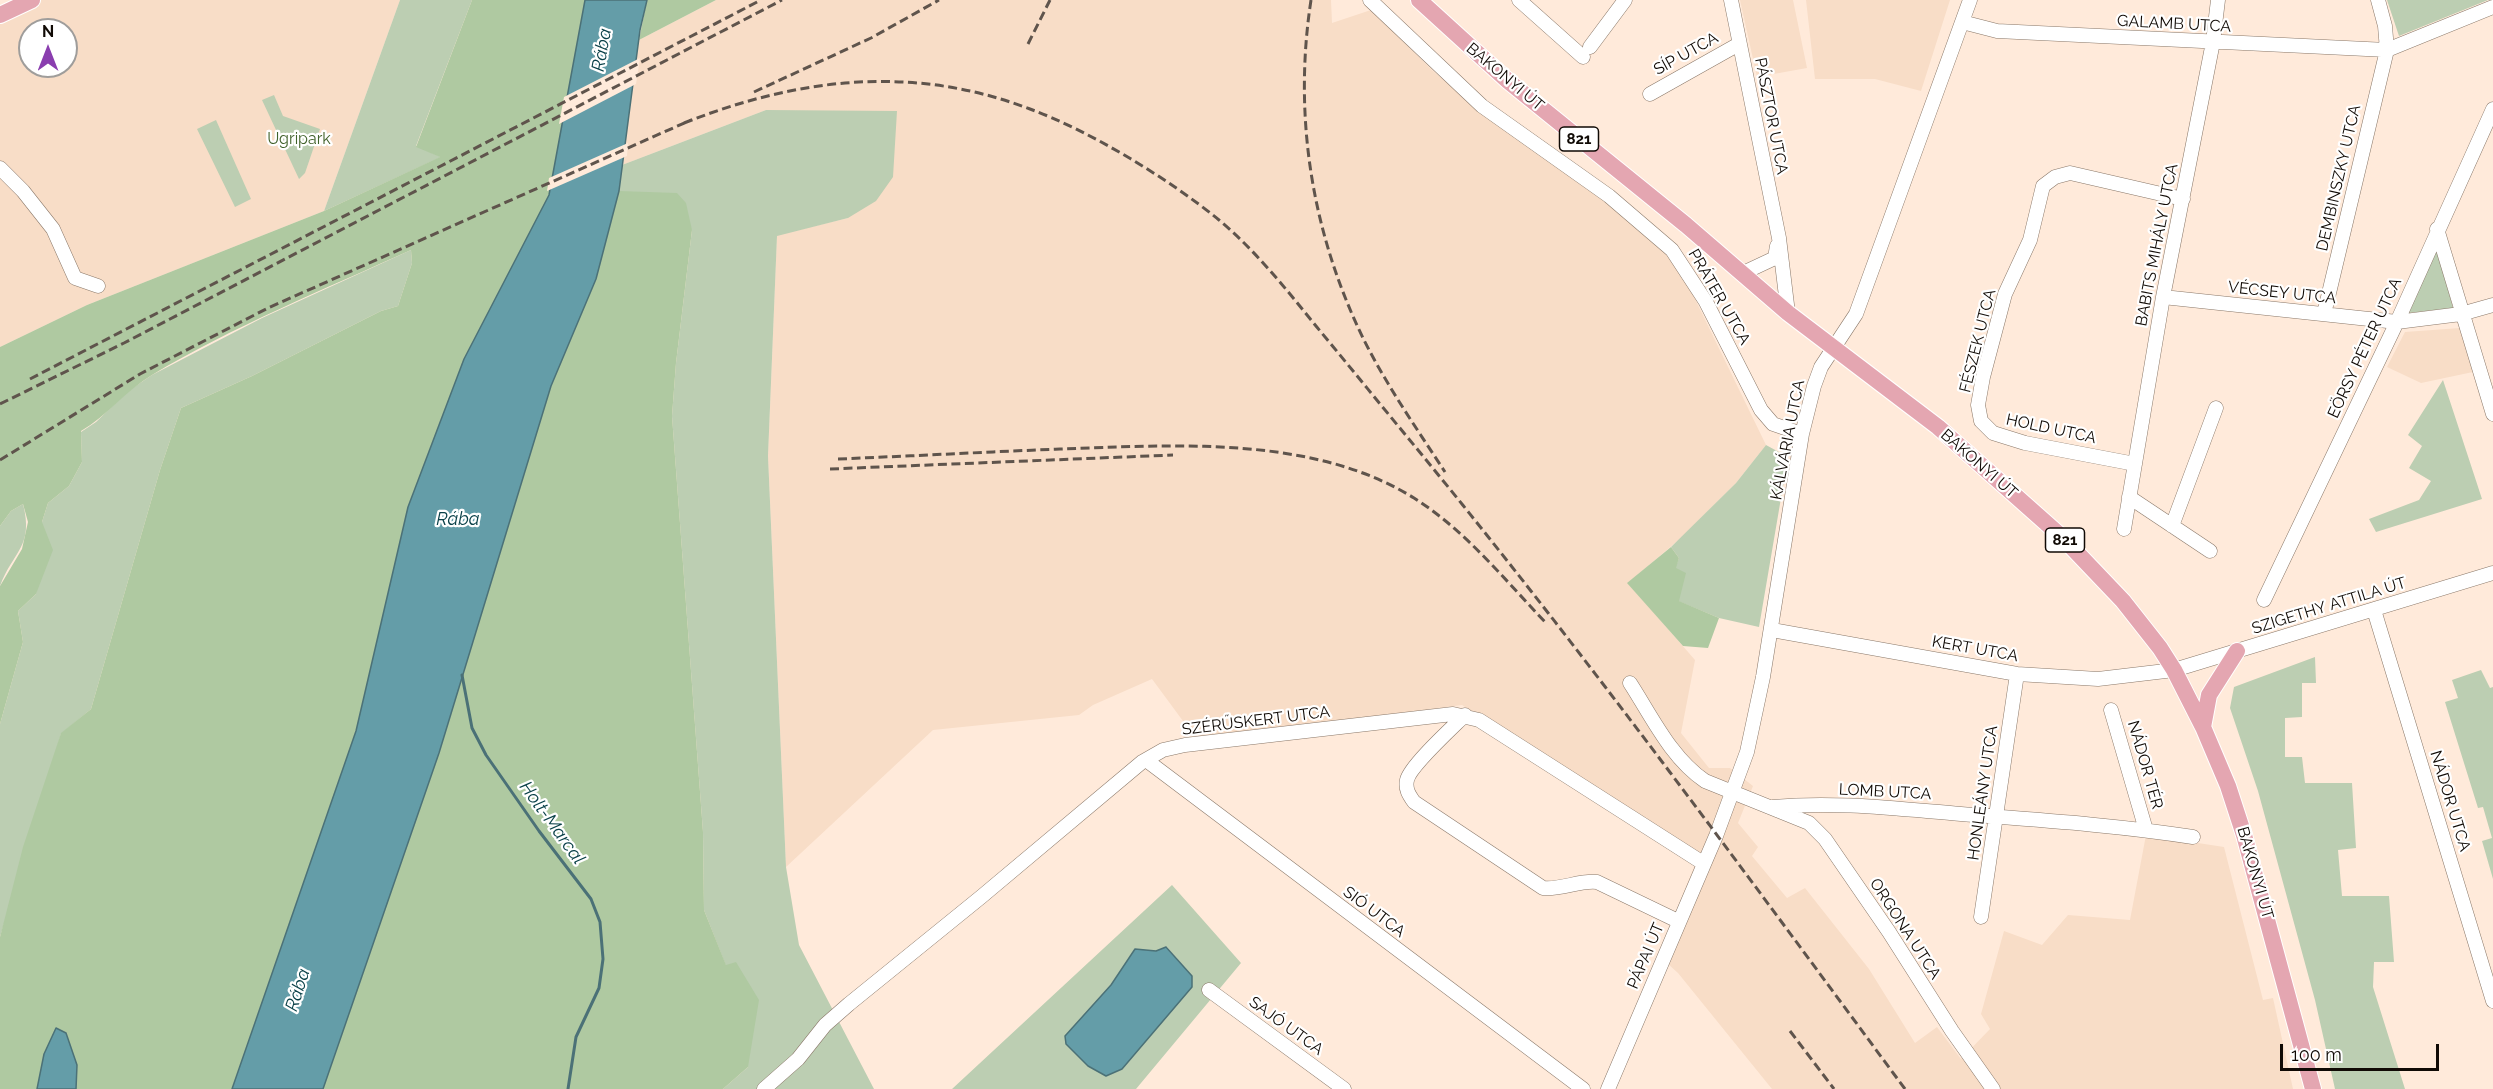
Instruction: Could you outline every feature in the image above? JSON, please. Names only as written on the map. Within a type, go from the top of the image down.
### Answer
[{"type":"main road","points":[[0,15],[32,0]]},
{"type":"main road","name":"BAKONYI ÚT","points":[[1419,0],[1508,81],[1743,273],[1788,313],[1938,428],[2063,538],[2123,601],[2160,648],[2174,670],[2203,727],[2228,786],[2244,835],[2313,1089]]},
{"type":"main road","points":[[2203,727],[2209,695],[2237,651]]},
{"type":"street","name":"PRÁTER UTCA","points":[[1370,0],[1482,106],[1609,196],[1672,250],[1706,302],[1761,410],[1773,424],[1802,434]]},
{"type":"street","points":[[1519,0],[1586,52],[1625,0]]},
{"type":"street","name":"PÁSZTOR UTCA","points":[[1731,0],[1779,238],[1788,313]]},
{"type":"street","name":"KÁLVÁRIA UTCA","points":[[1716,836],[1747,752],[1772,630],[1802,434],[1817,376],[1856,314],[1970,0]]},
{"type":"street","name":"BABITS MIHÁLY UTCA","points":[[2124,529],[2163,297],[2213,42],[2218,0]]},
{"type":"street","name":"DEMBINSZKY UTCA","points":[[2324,314],[2386,50],[2385,26],[2378,0]]},
{"type":"street","points":[[2386,50],[2493,7]]},
{"type":"street","name":"GALAMB UTCA","points":[[1962,22],[1996,31],[2386,50]]},
{"type":"street","name":"SÍP UTCA","points":[[1650,94],[1739,44]]},
{"type":"street","name":"EÖRSY PÉTER UTCA","points":[[2264,600],[2397,322],[2493,109]]},
{"type":"street","points":[[0,168],[23,191],[53,229],[75,278],[98,286]]},
{"type":"street","name":"FÉSZEK UTCA","points":[[1978,405],[2004,294],[2030,240],[2043,186],[2055,177],[2070,173],[2183,199]]},
{"type":"street","points":[[2437,229],[2493,414]]},
{"type":"street","points":[[1743,273],[1775,258],[1779,238]]},
{"type":"street","name":"VÉCSEY UTCA","points":[[2163,297],[2397,322],[2461,314],[2493,305]]},
{"type":"street","name":"HOLD UTCA","points":[[1978,405],[1982,421],[1993,434],[2025,443],[2134,464]]},
{"type":"street","points":[[2172,526],[2216,408]]},
{"type":"street","points":[[2129,497],[2210,551]]},
{"type":"street","name":"SZIGETHY ATTILA ÚT","points":[[2174,670],[2493,573]]},
{"type":"street","name":"NÁDOR UTCA","points":[[2374,610],[2493,1001]]},
{"type":"street","name":"KERT UTCA","points":[[1772,630],[2018,674],[2098,679],[2174,670]]},
{"type":"street","name":"HONLEÁNY UTCA","points":[[1981,917],[2018,674]]},
{"type":"street","name":"LOMB UTCA","points":[[1630,683],[1677,756],[1691,772],[1705,781],[1771,807],[1805,804],[1997,817],[2146,830],[2193,837]]},
{"type":"street","name":"NÁDOR TÉR","points":[[2111,710],[2146,830]]},
{"type":"street","name":"SZÉRŰSKERT UTCA","points":[[764,1089],[798,1059],[806,1047],[849,1004],[1146,760],[1163,750],[1185,745],[1453,714],[1465,715],[1479,720],[1703,863]]},
{"type":"street","points":[[1465,715],[1407,778],[1407,792],[1414,802],[1543,888],[1554,889],[1589,881],[1597,882],[1678,921]]},
{"type":"street","name":"SIÓ UTCA","points":[[1146,760],[1583,1089]]},
{"type":"street","name":"ORGONA UTCA","points":[[1771,807],[1809,823],[1825,839],[1889,932],[1952,1031],[1994,1089]]},
{"type":"street","name":"PÁPAI ÚT","points":[[1608,1089],[1716,836]]},
{"type":"street","name":"SAJÓ UTCA","points":[[1209,990],[1344,1089]]},
{"type":"shaded area","points":[[27,0],[400,0],[324,211],[87,305],[0,347],[0,12]]},
{"type":"shaded area","points":[[716,0],[1331,0],[1332,23],[1371,10],[1433,71],[1474,106],[1643,227],[1678,264],[1766,445],[1736,483],[1682,537],[1628,583],[1695,660],[1681,733],[1709,768],[1730,768],[1753,786],[1738,823],[1758,847],[1752,856],[1787,898],[1805,888],[1869,969],[1915,1043],[1937,1027],[1961,1059],[1990,1029],[1981,1014],[2004,931],[2042,945],[2068,915],[2130,920],[2146,835],[2224,847],[2263,1000],[2273,998],[2293,1089],[1772,1089],[1678,973],[1658,955],[1699,855],[1462,705],[1197,740],[1152,679],[1093,705],[1079,715],[933,730],[786,867],[768,456],[777,235],[848,218],[766,110],[622,165],[639,40]]},
{"type":"shaded area","points":[[1740,0],[1793,0],[1807,68],[1757,77]]},
{"type":"shaded area","points":[[1806,0],[1950,0],[1921,91],[1875,79],[1815,79]]},
{"type":"shaded area","points":[[2460,328],[2473,372],[2421,383],[2387,367],[2405,332]]},
{"type":"green space","points":[[400,0],[472,0],[416,146],[441,157],[324,211]]},
{"type":"green space","points":[[472,0],[585,0],[549,195],[464,359],[408,507],[356,731],[232,1089],[76,1089],[77,1065],[44,1054],[37,1089],[0,1089],[0,937],[23,847],[61,733],[91,709],[160,470],[181,408],[252,376],[381,311],[398,306],[412,263],[411,250],[279,309],[183,357],[142,381],[81,431],[82,462],[69,486],[48,503],[42,522],[53,550],[36,594],[18,611],[23,642],[0,724],[0,586],[22,549],[28,522],[23,504],[11,511],[0,526],[0,347],[87,305],[324,211],[440,157],[416,147]]},
{"type":"green space","points":[[647,0],[716,0],[639,40]]},
{"type":"green space","points":[[2387,0],[2488,0],[2399,36]]},
{"type":"green space","name":"Ugripark","points":[[274,95],[283,116],[320,129],[305,173],[299,179],[262,100]]},
{"type":"green space","points":[[766,110],[897,111],[893,177],[876,201],[848,218],[777,236],[768,456],[786,867],[799,945],[874,1089],[723,1089],[748,1067],[726,966],[704,910],[703,832],[672,416],[692,230],[619,191],[622,165]]},
{"type":"green space","points":[[216,120],[251,199],[235,207],[197,129]]},
{"type":"green space","points":[[619,191],[677,193],[686,203],[692,230],[672,416],[703,832],[704,910],[726,965],[736,962],[759,1000],[748,1067],[723,1089],[323,1089],[439,753],[551,386],[596,279]]},
{"type":"green space","points":[[2436,244],[2453,308],[2408,313]]},
{"type":"green space","points":[[411,250],[412,263],[398,306],[381,311],[252,376],[181,408],[160,470],[91,709],[61,734],[0,937],[0,724],[23,642],[18,611],[36,594],[42,522],[48,503],[69,486],[82,462],[81,432],[96,422],[127,392],[152,375],[262,318]]},
{"type":"green space","points":[[2443,380],[2482,499],[2376,532],[2369,519],[2419,500],[2431,481],[2409,468],[2422,446],[2408,435]]},
{"type":"green space","points":[[1766,445],[1788,457],[1759,627],[1719,618],[1678,601],[1675,568],[1679,558],[1671,547],[1736,483]]},
{"type":"green space","points":[[23,504],[26,518],[24,540],[0,586],[0,526],[11,511]]},
{"type":"green space","points":[[1671,547],[1679,558],[1676,568],[1686,573],[1679,601],[1719,618],[1708,648],[1683,646],[1627,583]]},
{"type":"green space","points":[[2315,657],[2316,683],[2302,683],[2302,717],[2285,718],[2285,757],[2302,757],[2305,783],[2352,783],[2356,848],[2338,850],[2342,896],[2389,896],[2394,962],[2374,962],[2373,987],[2405,1089],[2335,1089],[2315,1000],[2258,791],[2230,708],[2234,687]]},
{"type":"green space","points":[[2481,670],[2490,688],[2493,687],[2493,879],[2482,841],[2492,838],[2483,807],[2478,808],[2445,702],[2458,698],[2452,680]]},
{"type":"green space","points":[[1172,885],[1241,963],[1136,1089],[952,1089]],"holes":[[[1167,947],[1192,976],[1111,985],[1135,949],[1156,952]]]},
{"type":"water","name":"Rába","points":[[585,0],[647,0],[640,30],[619,191],[596,279],[551,386],[439,753],[323,1089],[232,1089],[356,731],[408,507],[464,359],[549,195]]},
{"type":"water","points":[[1166,947],[1192,976],[1192,987],[1122,1069],[1106,1076],[1088,1066],[1066,1044],[1065,1036],[1111,985],[1135,949],[1156,951]]},
{"type":"water","points":[[56,1028],[66,1033],[77,1065],[76,1089],[37,1089],[44,1054]]},
{"type":"pier","points":[[640,58],[636,84],[559,124],[564,97]]},
{"type":"pier","points":[[628,143],[627,156],[547,191],[549,178]]},
{"type":"waterway","name":"Holt-Marcal","points":[[462,675],[472,728],[486,755],[539,831],[591,899],[600,922],[603,959],[599,988],[576,1037],[568,1089]]},
{"type":"railway","points":[[30,379],[761,0]]},
{"type":"railway","points":[[0,404],[124,343],[782,0]]},
{"type":"railway","points":[[754,92],[871,38],[939,0]]},
{"type":"railway","points":[[1028,44],[1050,0]]},
{"type":"railway","points":[[1311,0],[1304,88],[1306,131],[1311,174],[1331,259],[1346,300],[1382,374],[1445,472]]},
{"type":"railway","points":[[684,123],[727,108],[812,87],[856,82],[899,82],[942,86],[986,95],[1053,118],[1128,157],[1199,204],[1246,244],[1282,284],[1481,528],[1666,766],[1905,1089]]},
{"type":"railway","points":[[0,460],[140,374],[268,308],[691,120]]},
{"type":"railway","points":[[838,459],[1104,447],[1196,446],[1242,448],[1332,463],[1375,478],[1414,498],[1433,511],[1468,540],[1546,623]]},
{"type":"railway","points":[[830,469],[1173,455]]},
{"type":"railway","points":[[1790,1031],[1834,1089]]}]
